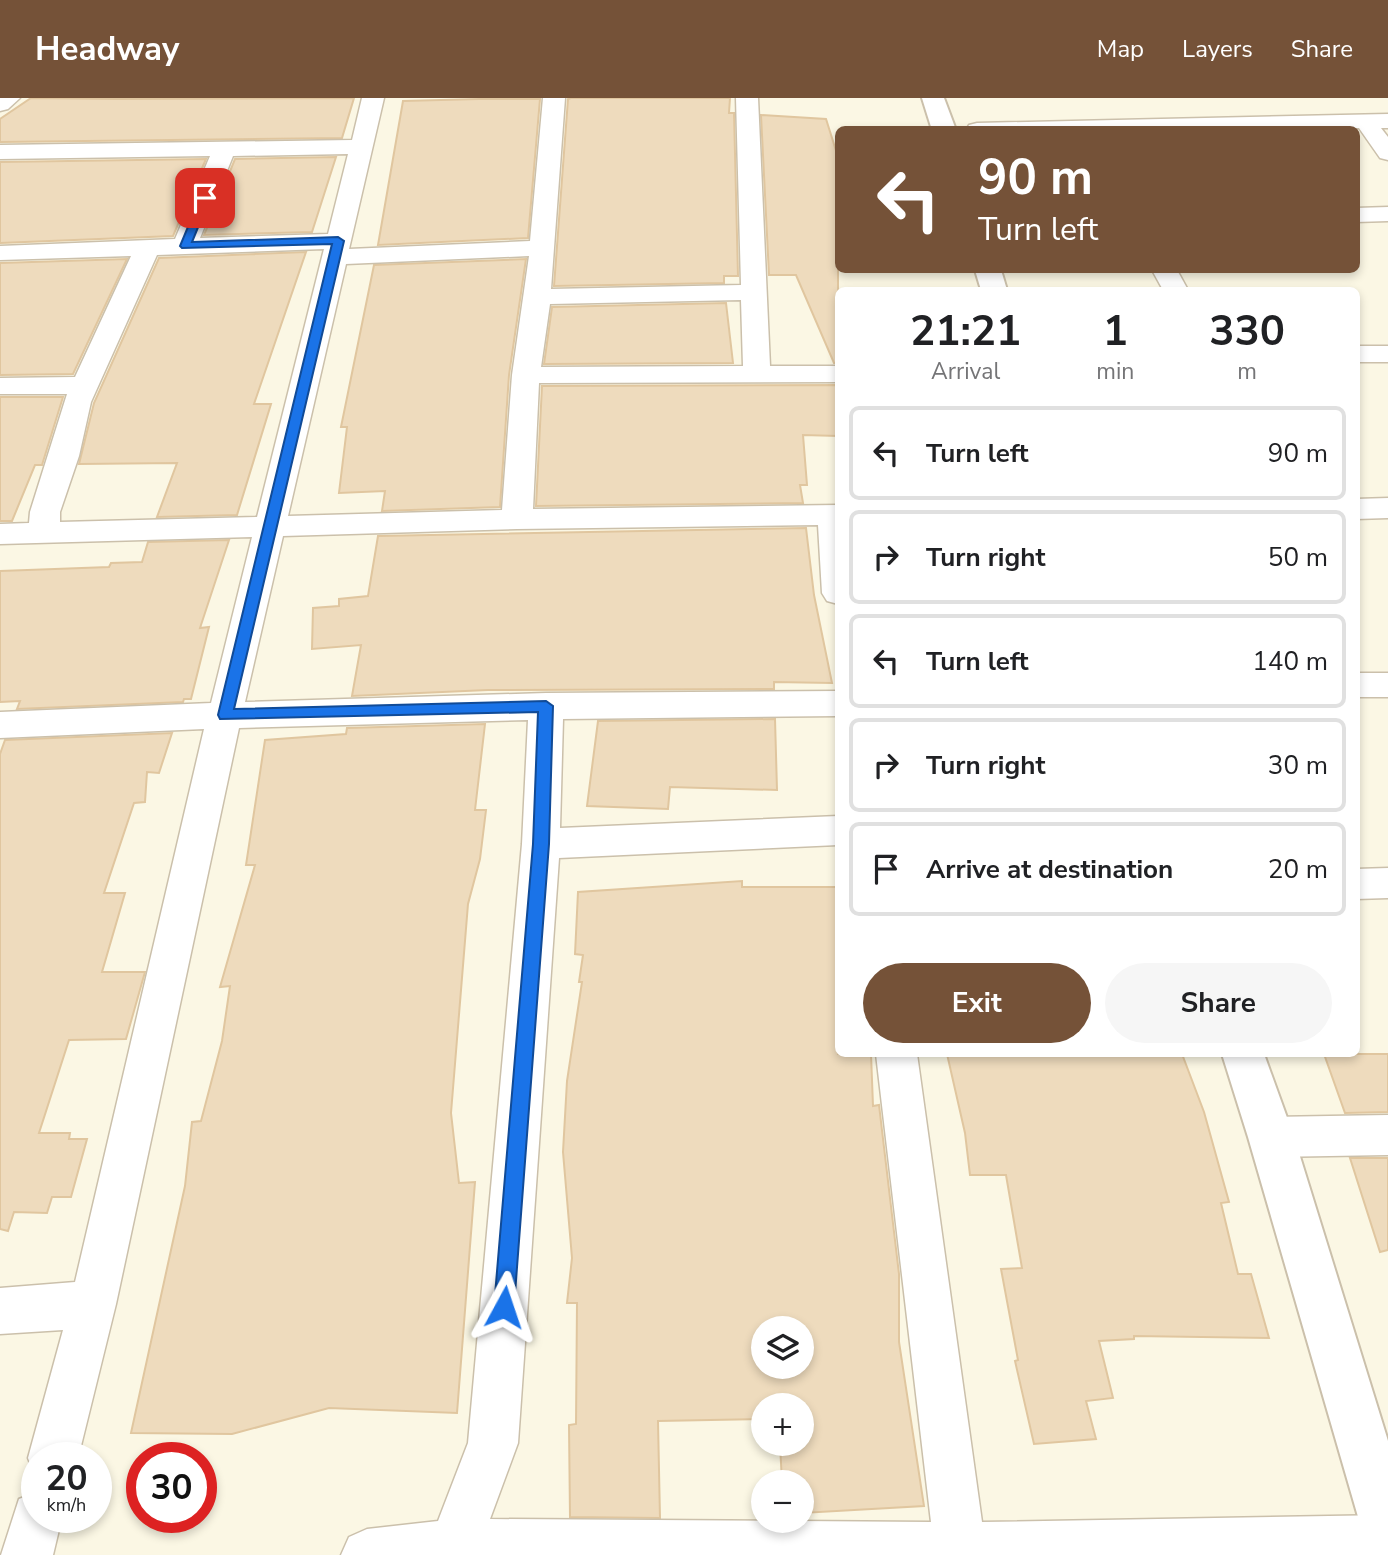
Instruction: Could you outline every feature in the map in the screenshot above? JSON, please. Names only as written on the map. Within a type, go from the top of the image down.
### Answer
[{"type":"street","points":[[0,104],[9,98]]},
{"type":"street","points":[[57,1442],[93,1304],[225,715],[373,98]]},
{"type":"street","points":[[517,519],[526,375],[538,296],[554,98]]},
{"type":"street","points":[[747,98],[757,373]]},
{"type":"street","points":[[933,98],[943,126]]},
{"type":"street","points":[[1109,126],[1143,116],[1377,122],[1388,153]]},
{"type":"street","points":[[0,152],[360,147]]},
{"type":"street","points":[[185,246],[224,150]]},
{"type":"street","points":[[1360,215],[1388,214]]},
{"type":"street","points":[[0,253],[185,246],[336,249],[541,248]]},
{"type":"street","points":[[44,531],[45,512],[67,446],[77,402],[148,247]]},
{"type":"street","points":[[538,296],[753,292]]},
{"type":"street","points":[[1360,354],[1388,354]]},
{"type":"street","points":[[526,375],[835,374]]},
{"type":"street","points":[[0,386],[85,385]]},
{"type":"street","points":[[1360,509],[1388,508]]},
{"type":"street","points":[[0,534],[517,519],[835,515]]},
{"type":"street","points":[[1360,685],[1388,685]]},
{"type":"street","points":[[0,725],[225,715],[546,706],[835,703]]},
{"type":"street","points":[[455,1550],[493,1443],[541,844],[546,706]]},
{"type":"street","points":[[541,844],[835,831]]},
{"type":"street","points":[[1360,884],[1388,883]]},
{"type":"street","points":[[897,1057],[960,1552]]},
{"type":"street","points":[[1243,1057],[1271,1137],[1388,1527]]},
{"type":"street","points":[[1271,1137],[1388,1135]]},
{"type":"street","points":[[0,1311],[93,1304]]},
{"type":"street","points":[[27,1555],[33,1533]]},
{"type":"street","points":[[367,1555],[455,1550],[960,1552],[1388,1541]]},
{"type":"building","points":[[31,98],[354,98],[342,138],[0,142],[0,119]]},
{"type":"building","points":[[730,98],[729,113],[734,113],[738,276],[724,276],[724,283],[554,286],[568,99]]},
{"type":"building","points":[[540,99],[528,238],[378,245],[403,101]]},
{"type":"building","points":[[761,115],[826,119],[835,148],[835,273],[838,273],[838,287],[835,287],[835,363],[796,275],[769,275]]},
{"type":"building","points":[[336,157],[312,232],[204,235],[235,159]]},
{"type":"building","points":[[206,159],[173,236],[0,243],[0,162]]},
{"type":"building","points":[[306,252],[254,404],[271,404],[237,515],[157,517],[177,463],[79,464],[94,403],[159,258]]},
{"type":"building","points":[[127,259],[73,374],[0,375],[0,263]]},
{"type":"building","points":[[526,259],[509,375],[500,507],[382,511],[385,491],[339,493],[347,427],[341,427],[374,265]]},
{"type":"building","points":[[726,303],[733,363],[544,364],[552,307]]},
{"type":"building","points":[[835,385],[835,436],[803,435],[807,485],[800,485],[803,503],[536,506],[542,386]]},
{"type":"building","points":[[0,397],[63,397],[42,465],[35,465],[12,521],[0,521]]},
{"type":"building","points":[[806,528],[814,595],[832,683],[774,682],[774,689],[488,690],[352,696],[361,645],[312,649],[313,608],[339,606],[339,599],[368,596],[378,536]]},
{"type":"building","points":[[229,540],[200,628],[209,627],[191,699],[184,699],[183,702],[17,709],[20,701],[0,702],[0,571],[109,567],[111,563],[142,562],[148,542]]},
{"type":"building","points":[[775,719],[777,790],[670,787],[668,809],[587,806],[598,721]]},
{"type":"building","points":[[485,724],[475,810],[486,810],[480,859],[468,904],[451,1113],[459,1183],[475,1182],[457,1413],[329,1408],[232,1434],[131,1433],[185,1186],[192,1122],[201,1121],[222,1041],[230,986],[220,987],[255,865],[246,865],[265,740],[346,734],[347,728]]},
{"type":"building","points":[[172,733],[159,773],[147,772],[145,802],[134,803],[104,893],[125,893],[102,972],[145,972],[126,1039],[69,1040],[39,1133],[70,1133],[69,1139],[87,1139],[71,1197],[52,1197],[47,1213],[14,1212],[8,1231],[0,1229],[0,754],[5,740]]},
{"type":"building","points":[[742,881],[742,887],[835,887],[835,1057],[871,1057],[873,1106],[879,1105],[899,1274],[899,1342],[924,1506],[814,1512],[814,1470],[781,1470],[781,1456],[814,1456],[814,1393],[751,1393],[751,1419],[658,1421],[660,1518],[570,1517],[569,1425],[576,1424],[577,1303],[567,1303],[572,1258],[563,1152],[567,1081],[582,982],[579,982],[583,955],[575,954],[578,892]]},
{"type":"building","points":[[1388,1054],[1388,1112],[1345,1113],[1325,1057]]},
{"type":"building","points":[[948,1057],[1183,1057],[1204,1112],[1229,1202],[1221,1203],[1238,1274],[1251,1274],[1269,1338],[1134,1336],[1134,1339],[1099,1341],[1113,1398],[1086,1401],[1096,1439],[1034,1444],[1015,1361],[1018,1360],[1001,1269],[1022,1268],[1006,1175],[970,1175],[965,1133]]},
{"type":"building","points":[[1350,1158],[1388,1158],[1388,1250],[1380,1252]]},
{"type":"route","points":[[205,198],[185,246],[338,241],[225,715],[546,706],[541,844],[504,1307]]}]
